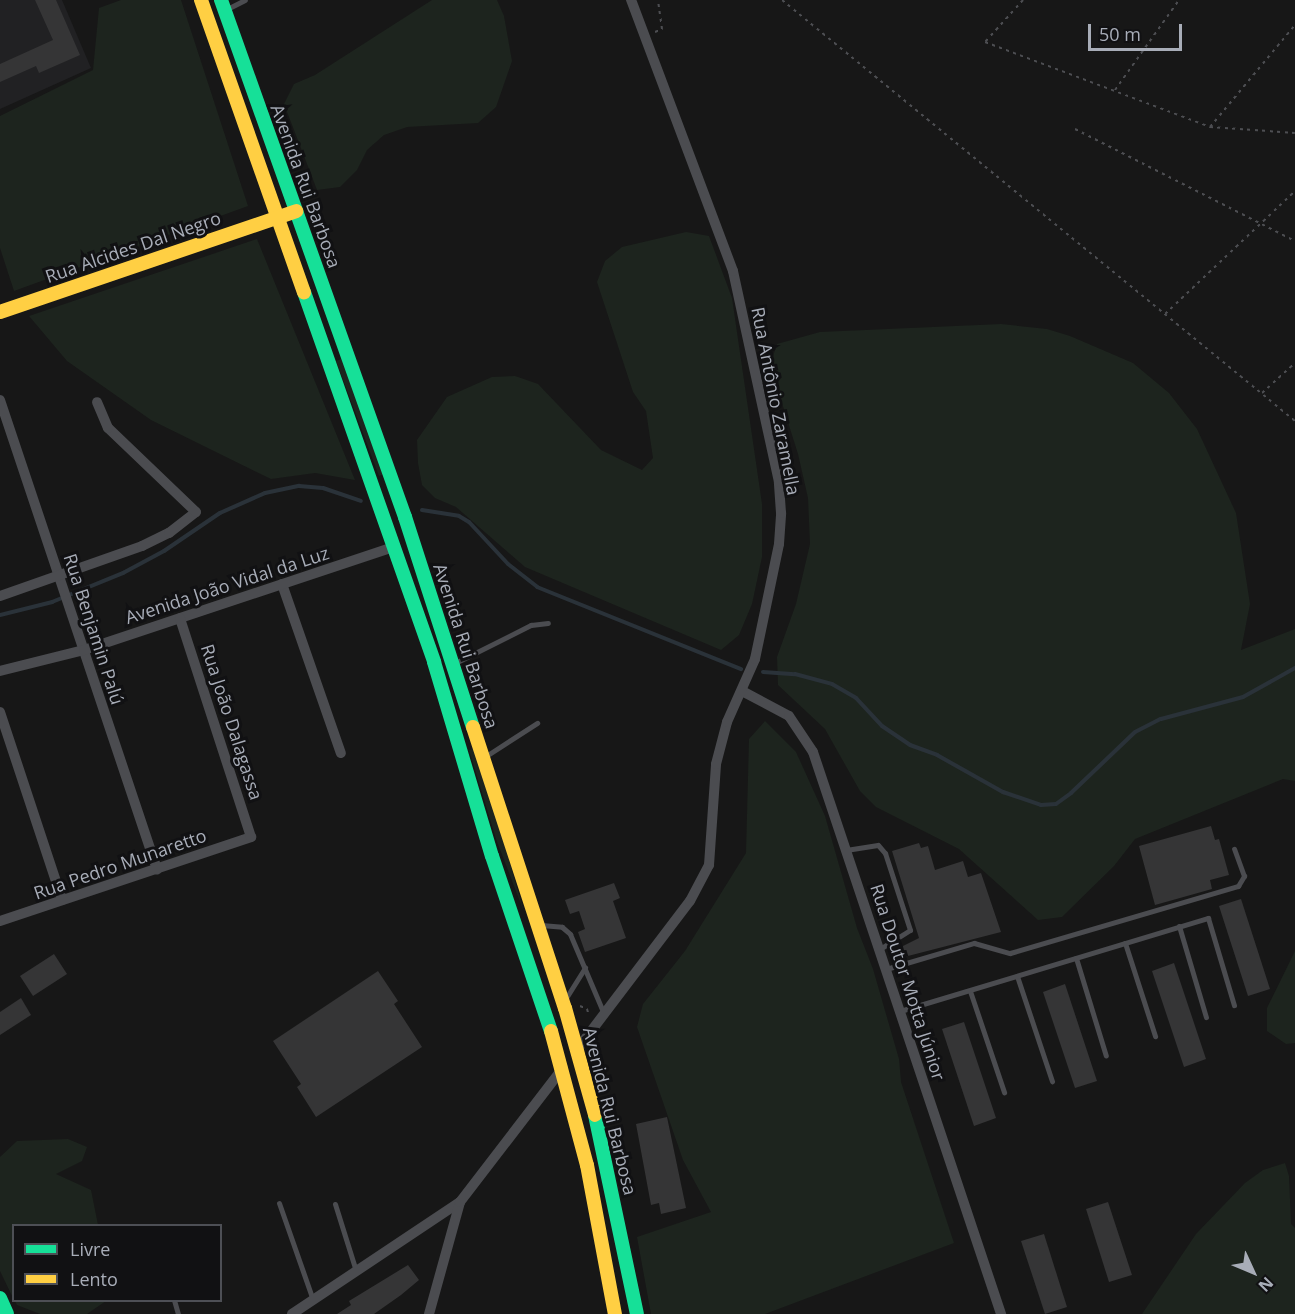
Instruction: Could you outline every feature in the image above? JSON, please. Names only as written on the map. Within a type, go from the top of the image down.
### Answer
[{"type":"main road","name":"Avenida Rui Barbosa","points":[[201,0],[449,706],[490,848],[562,1068],[589,1174],[615,1314]]},
{"type":"main road","name":"Avenida Rui Barbosa","points":[[222,5],[405,517],[537,926],[570,1003],[578,1048],[609,1172],[637,1314]]},
{"type":"main road","name":"Rua Alcides Dal Negro","points":[[0,312],[296,211]]},
{"type":"main road","points":[[0,1299],[7,1314]]},
{"type":"street","name":"Rua Antônio Zaramella","points":[[460,1202],[690,901],[709,865],[716,764],[727,722],[755,659],[779,544],[778,482],[728,253],[631,0]]},
{"type":"street","name":"Rua Benjamin Palú","points":[[0,400],[157,869]]},
{"type":"street","points":[[0,596],[61,581],[156,540],[196,512],[108,428],[97,402]]},
{"type":"street","name":"Avenida João Vidal da Luz","points":[[0,671],[84,650],[394,547]]},
{"type":"street","points":[[282,584],[341,753]]},
{"type":"street","name":"Rua João Dalagassa","points":[[180,618],[251,837]]},
{"type":"street","name":"Rua Doutor Motta Júnior","points":[[742,691],[777,708],[802,732],[813,752],[881,948],[1001,1314]]},
{"type":"street","points":[[0,712],[62,900]]},
{"type":"street","name":"Rua Pedro Munaretto","points":[[0,921],[251,837]]},
{"type":"street","points":[[292,1314],[460,1202]]},
{"type":"street","points":[[429,1314],[460,1202]]},
{"type":"lane","points":[[222,5],[245,0]]},
{"type":"lane","points":[[452,664],[531,624],[548,623]]},
{"type":"lane","points":[[483,758],[537,723]]},
{"type":"lane","points":[[846,850],[878,845],[885,853],[910,930],[881,948]]},
{"type":"lane","points":[[886,969],[974,943],[984,943],[1010,953],[1238,886],[1244,876],[1234,849]]},
{"type":"lane","points":[[900,1011],[1208,918],[1234,1005]]},
{"type":"lane","points":[[537,926],[562,927],[570,934],[604,1014]]},
{"type":"lane","points":[[1179,926],[1206,1017]]},
{"type":"lane","points":[[1125,943],[1155,1036]]},
{"type":"lane","points":[[1076,958],[1106,1056]]},
{"type":"lane","points":[[570,1003],[585,967]]},
{"type":"lane","points":[[1017,976],[1052,1081]]},
{"type":"lane","points":[[970,991],[1004,1092]]},
{"type":"lane","points":[[279,1203],[312,1300]]},
{"type":"lane","points":[[335,1204],[356,1272]]},
{"type":"path","points":[[645,36],[662,29],[658,0]]},
{"type":"path","points":[[782,0],[1295,421]]},
{"type":"path","points":[[1023,0],[986,42],[1210,127],[1295,134]]},
{"type":"path","points":[[1115,90],[1179,0]]},
{"type":"path","points":[[1210,127],[1295,26]]},
{"type":"path","points":[[1075,129],[1295,242]]},
{"type":"path","points":[[1165,314],[1295,191]]},
{"type":"path","points":[[1261,394],[1295,363]]},
{"type":"path","points":[[570,1003],[587,1009]]},
{"type":"shaded area","points":[[0,0],[62,0],[91,68],[0,109]]},
{"type":"shaded area","points":[[121,0],[181,0],[248,206],[14,291],[0,248],[0,116],[93,70],[99,8]]},
{"type":"shaded area","points":[[432,0],[497,0],[504,16],[512,61],[496,107],[478,123],[407,127],[384,135],[367,150],[357,170],[340,187],[317,190],[284,104],[294,84],[315,75]]},
{"type":"shaded area","points":[[686,232],[709,236],[732,298],[762,504],[762,557],[752,604],[739,635],[721,650],[525,567],[456,507],[435,498],[422,485],[418,463],[417,440],[447,397],[492,377],[515,376],[538,384],[601,450],[642,470],[653,458],[646,411],[633,392],[597,282],[605,261],[622,247]]},
{"type":"shaded area","points":[[257,239],[355,480],[315,473],[271,479],[151,420],[67,361],[29,316]]},
{"type":"shaded area","points":[[1001,324],[1047,329],[1070,336],[1133,363],[1169,393],[1197,429],[1236,513],[1250,604],[1241,650],[1295,629],[1295,781],[1283,779],[1135,839],[1114,866],[1062,917],[1038,920],[959,849],[876,807],[860,791],[825,729],[778,685],[777,657],[796,604],[810,544],[808,498],[798,454],[770,365],[777,344],[820,332]]},
{"type":"shaded area","points":[[344,358],[384,474],[379,476],[336,361]]},
{"type":"shaded area","points":[[765,721],[796,752],[825,816],[857,928],[873,969],[899,1059],[901,1082],[954,1243],[765,1314],[651,1314],[637,1237],[711,1212],[683,1160],[637,1027],[643,1004],[685,951],[746,853],[749,739]]},
{"type":"shaded area","points":[[474,749],[524,912],[496,839],[469,750]]},
{"type":"shaded area","points":[[1295,951],[1295,1043],[1286,1044],[1267,1031],[1267,1008]]},
{"type":"shaded area","points":[[68,1139],[87,1147],[82,1161],[56,1174],[91,1190],[98,1224],[12,1224],[12,1296],[0,1271],[0,1157],[17,1141]]},
{"type":"shaded area","points":[[1285,1163],[1289,1176],[1291,1224],[1295,1228],[1295,1314],[1142,1314],[1196,1234],[1245,1183],[1263,1170]]},
{"type":"shaded area","points":[[16,1302],[105,1302],[87,1314],[40,1314],[17,1305]]},
{"type":"building","points":[[35,0],[56,0],[80,55],[39,73],[36,66],[0,82],[0,64],[53,40]]},
{"type":"building","points":[[1211,826],[1215,840],[1219,839],[1229,875],[1210,880],[1212,889],[1155,905],[1139,846]]},
{"type":"building","points":[[919,843],[921,848],[928,846],[935,870],[963,861],[968,877],[981,873],[1001,932],[904,957],[903,946],[919,938],[892,851]]},
{"type":"building","points":[[614,883],[620,898],[613,901],[626,938],[585,952],[578,932],[585,929],[579,911],[570,914],[565,900]]},
{"type":"building","points":[[1241,899],[1270,989],[1248,996],[1219,906]]},
{"type":"building","points":[[54,954],[67,974],[33,996],[20,976]]},
{"type":"building","points":[[1174,963],[1206,1059],[1184,1067],[1152,971]]},
{"type":"building","points":[[378,971],[398,1001],[394,1004],[422,1047],[316,1117],[297,1087],[301,1084],[273,1041]]},
{"type":"building","points":[[1065,984],[1097,1081],[1075,1088],[1043,992]]},
{"type":"building","points":[[21,998],[31,1015],[0,1035],[0,1012]]},
{"type":"building","points":[[964,1022],[996,1118],[974,1126],[942,1029]]},
{"type":"building","points":[[667,1117],[686,1208],[661,1214],[659,1203],[651,1205],[636,1124]]},
{"type":"building","points":[[1108,1202],[1132,1275],[1109,1282],[1086,1209]]},
{"type":"building","points":[[1044,1234],[1067,1307],[1045,1314],[1021,1241]]},
{"type":"building","points":[[408,1265],[419,1280],[374,1314],[337,1314],[351,1305],[349,1301]]},
{"type":"waterway","points":[[0,615],[52,602],[123,573],[164,551],[220,513],[265,493],[299,486],[323,488],[361,501]]},
{"type":"waterway","points":[[422,510],[459,516],[469,522],[508,564],[537,587],[741,669]]},
{"type":"waterway","points":[[763,672],[795,674],[832,684],[856,698],[882,726],[910,745],[937,755],[1003,792],[1041,805],[1056,804],[1071,793],[1135,732],[1161,719],[1243,697],[1295,668]]},
{"type":"traffic: fast","points":[[221,0],[405,517],[473,727]]},
{"type":"traffic: fast","points":[[304,292],[434,662],[492,856],[551,1031]]},
{"type":"traffic: fast","points":[[595,1115],[637,1314]]},
{"type":"traffic: fast","points":[[0,1298],[7,1314]]},
{"type":"traffic: slow","points":[[201,0],[304,292]]},
{"type":"traffic: slow","points":[[0,312],[296,211]]},
{"type":"traffic: slow","points":[[473,727],[565,1008],[595,1115]]},
{"type":"traffic: slow","points":[[551,1031],[587,1165],[615,1314]]}]
